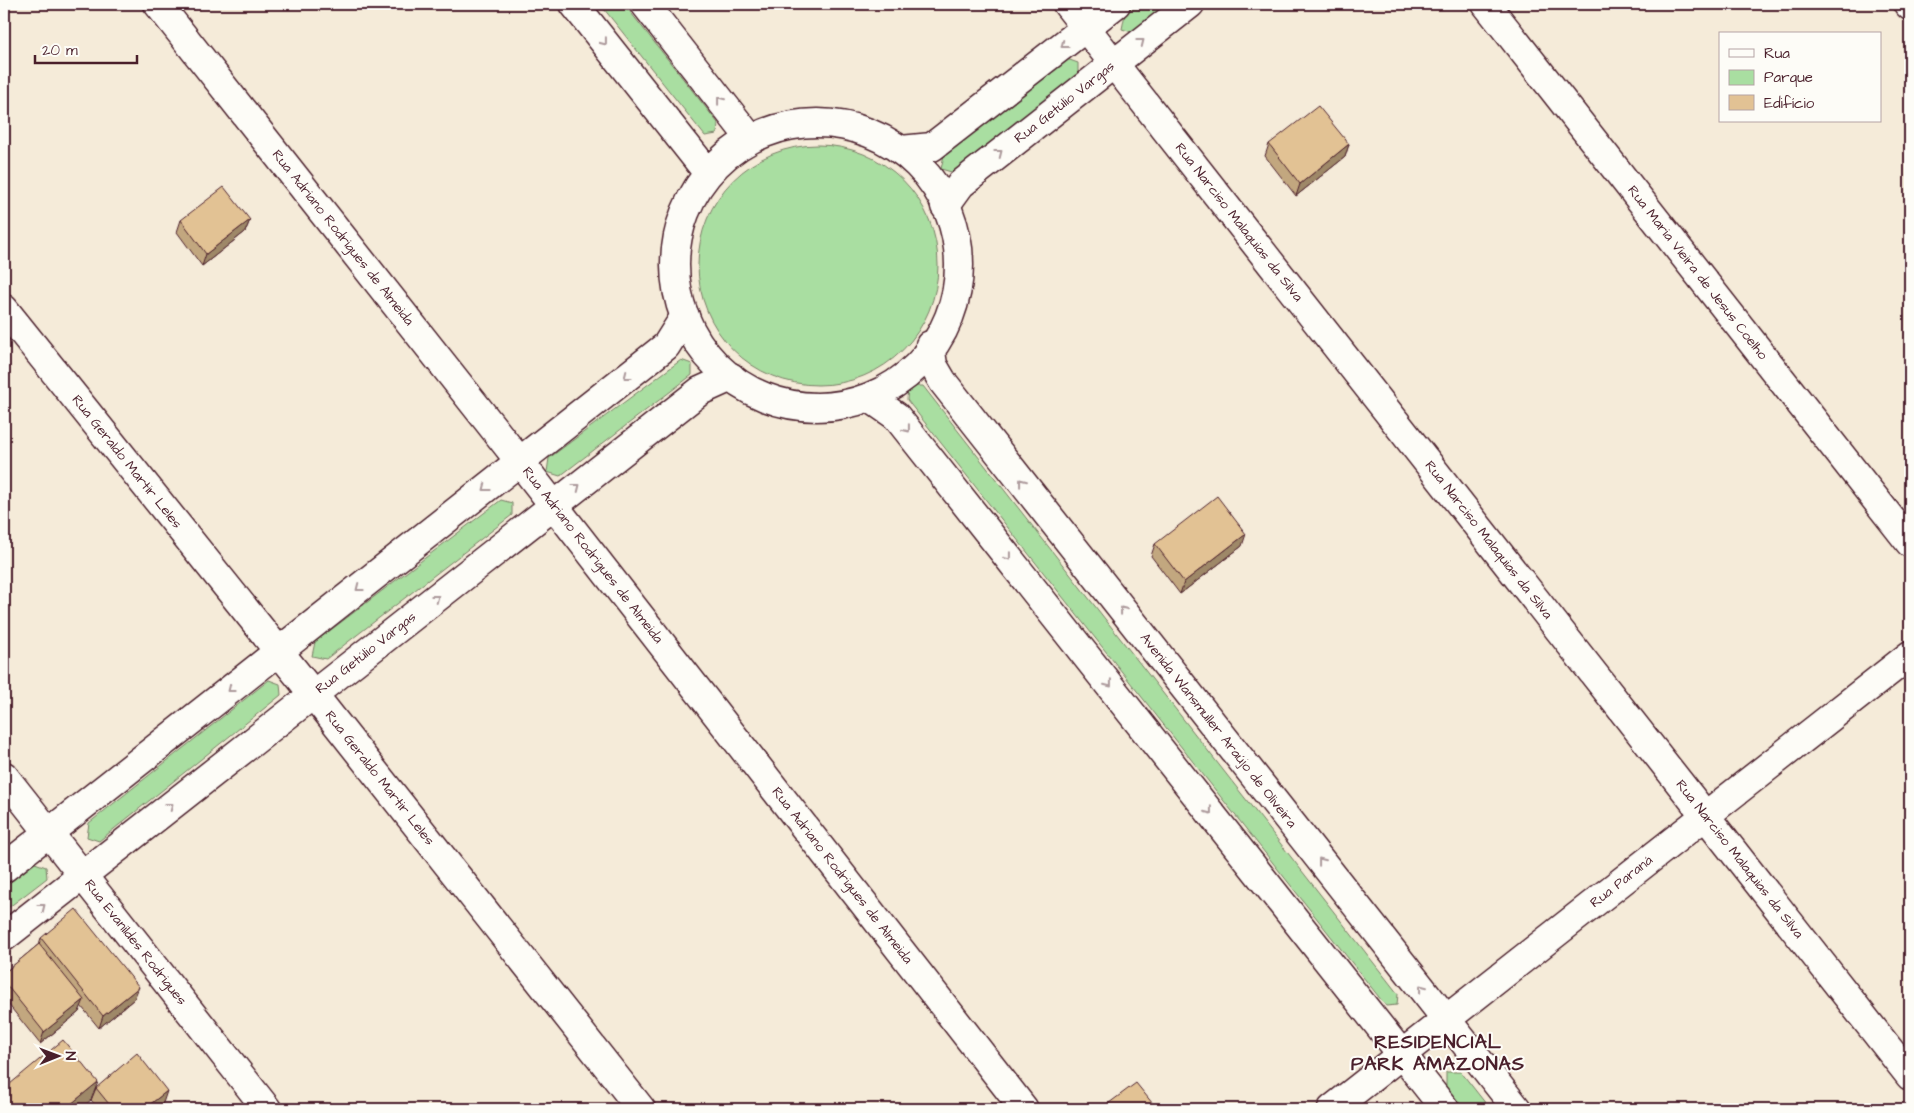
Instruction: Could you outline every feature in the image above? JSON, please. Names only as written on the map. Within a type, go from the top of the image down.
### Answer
[{"type":"street","name":"Rua Adriano Rodrigues de Almeida","points":[[158,4],[519,461],[1024,1109]]},
{"type":"street","points":[[574,4],[708,173]]},
{"type":"street","points":[[645,4],[750,138]]},
{"type":"street","name":"Rua Narciso Malaquias da Silva","points":[[1067,4],[1910,1076]]},
{"type":"street","points":[[901,150],[932,147],[1116,4]]},
{"type":"street","name":"Rua Getúlio Vargas","points":[[945,206],[961,184],[1190,4]]},
{"type":"street","name":"Rua Maria Vieira de Jesus Coelho","points":[[1486,4],[1910,543]]},
{"type":"street","points":[[828,122],[867,130],[901,150],[922,168],[938,191],[956,233],[958,279],[946,323],[930,345],[922,361],[882,393],[844,405],[802,407],[762,397],[731,376],[704,353],[689,326],[677,287],[676,247],[687,208],[708,173],[727,153],[750,138],[788,125],[828,122]]},
{"type":"street","name":"Rua Geraldo Martir Leles","points":[[4,309],[279,651],[641,1109]]},
{"type":"street","points":[[4,868],[666,346],[685,316]]},
{"type":"street","name":"Avenida Wansmuller Araújo de Oliveira","points":[[930,345],[933,365],[943,382],[1517,1109]]},
{"type":"street","name":"Rua Getúlio Vargas","points":[[4,937],[700,391],[731,376]]},
{"type":"street","points":[[870,398],[896,416],[1445,1109]]},
{"type":"street","name":"Rua Paraná","points":[[1332,1109],[1910,655]]},
{"type":"street","name":"Rua Evanildes Rodrigues","points":[[4,776],[267,1109]]},
{"type":"green space","points":[[600,4],[624,4],[718,123],[717,134],[705,136]]},
{"type":"green space","points":[[1138,4],[1172,4],[1135,33],[1122,29],[1125,14]]},
{"type":"green space","points":[[1067,59],[1078,63],[1078,74],[955,173],[941,169],[944,155]]},
{"type":"green space","points":[[818,145],[841,147],[864,154],[885,165],[903,180],[918,198],[929,219],[936,242],[938,265],[936,288],[929,311],[918,332],[903,350],[885,365],[864,376],[841,383],[818,385],[795,383],[772,376],[751,365],[733,350],[718,332],[707,311],[700,288],[698,265],[700,242],[707,219],[718,198],[733,180],[751,165],[772,154],[795,147]]},
{"type":"green space","points":[[681,360],[692,364],[692,375],[560,476],[547,472],[549,458]]},
{"type":"green space","points":[[908,386],[923,386],[1398,994],[1397,1005],[1386,1006],[907,400]]},
{"type":"green space","points":[[501,500],[512,503],[512,515],[326,659],[312,656],[315,642]]},
{"type":"green space","points":[[269,680],[280,684],[281,695],[99,841],[87,837],[89,823]]},
{"type":"green space","points":[[35,863],[46,867],[47,878],[4,911],[4,887]]},
{"type":"green space","points":[[1446,1072],[1461,1072],[1490,1109],[1464,1109],[1446,1086]]},
{"type":"building","points":[[1318,106],[1349,144],[1300,184],[1269,144]]},
{"type":"building","points":[[224,187],[250,220],[206,254],[181,220]]},
{"type":"building","points":[[1217,496],[1246,534],[1184,582],[1155,544]]},
{"type":"building","points":[[76,909],[139,987],[103,1016],[41,938]]},
{"type":"building","points":[[39,944],[84,1000],[44,1032],[4,982],[4,973]]},
{"type":"building","points":[[63,1040],[98,1082],[65,1109],[4,1109],[4,1089]]},
{"type":"building","points":[[137,1053],[167,1091],[144,1109],[113,1109],[96,1088]]},
{"type":"building","points":[[1136,1083],[1157,1109],[1101,1109]]},
{"type":"district","name":"RESIDENCIAL PARK AMAZONAS","points":[[1438,1053]]}]
